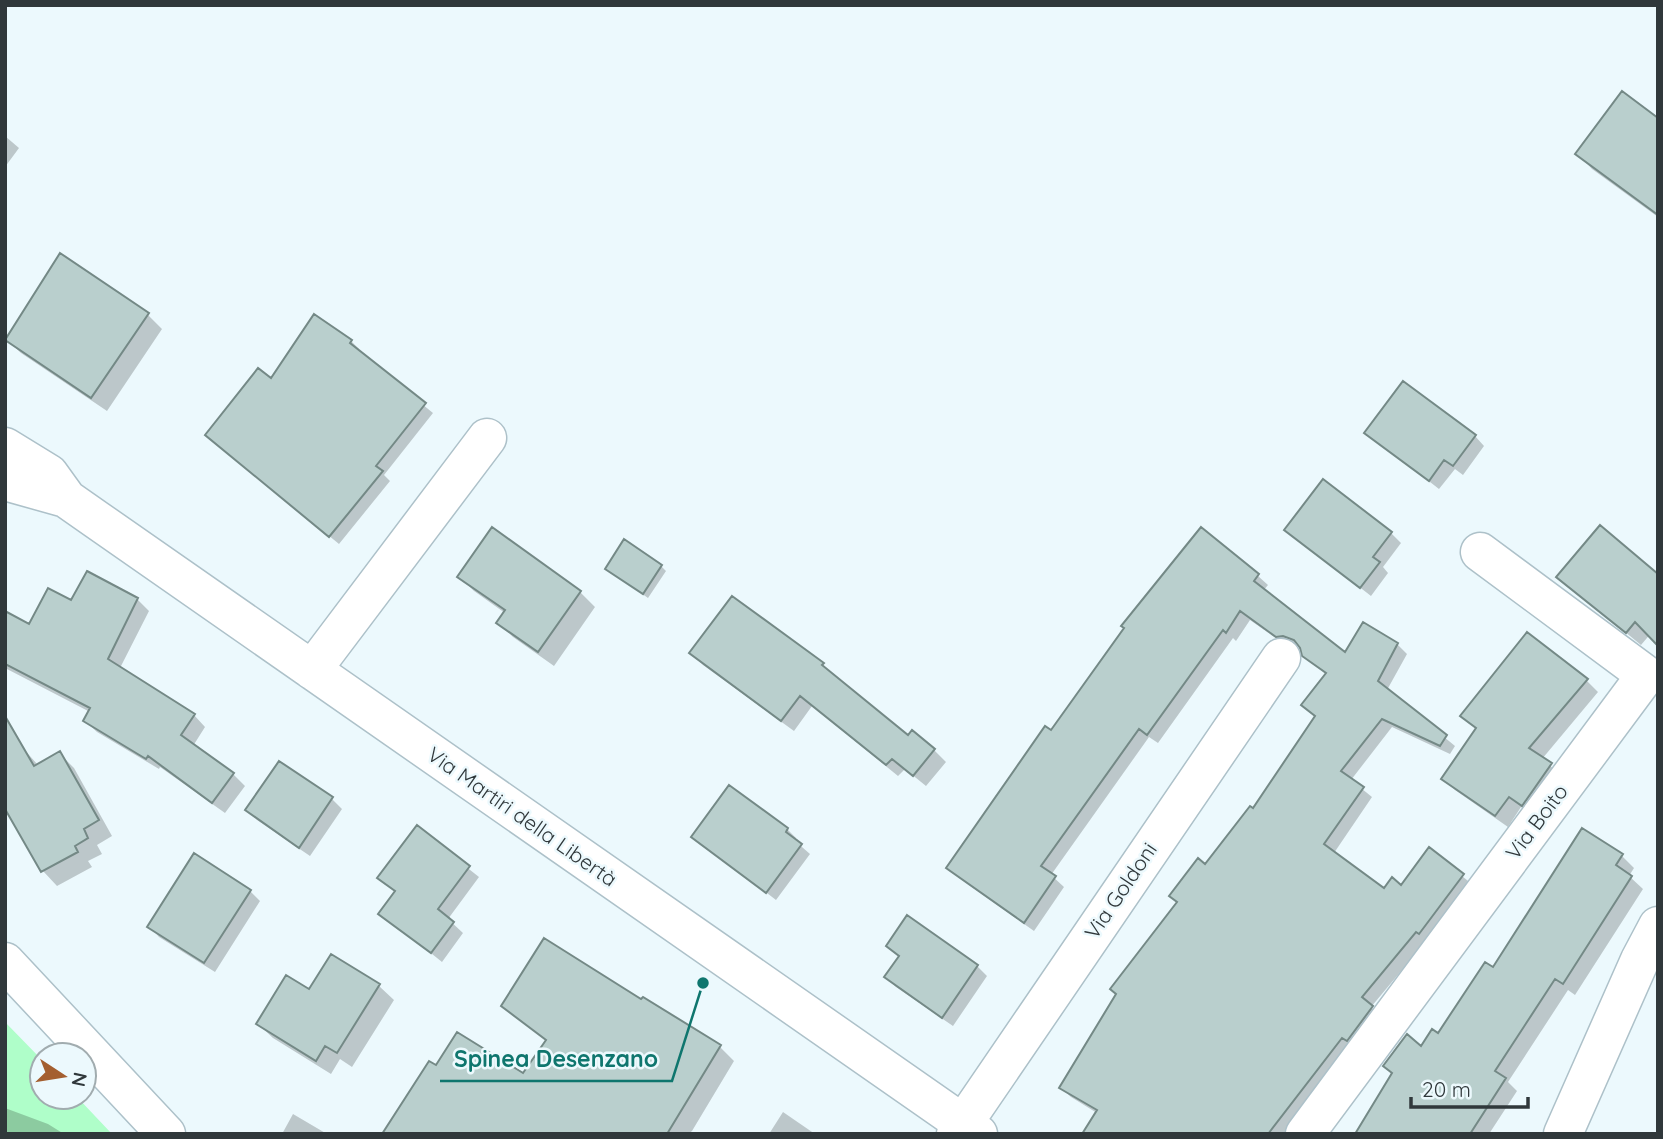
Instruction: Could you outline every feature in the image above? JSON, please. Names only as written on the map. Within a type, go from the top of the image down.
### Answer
[{"type":"street","points":[[313,670],[487,438]]},
{"type":"street","name":"Via Martiri della Libertà","points":[[5,447],[49,474],[67,499]]},
{"type":"street","name":"Via Martiri della Libertà","points":[[5,481],[67,499],[965,1131]]},
{"type":"street","name":"Via Boito","points":[[1305,1134],[1646,675],[1480,552]]},
{"type":"street","name":"Via Goldoni","points":[[965,1131],[1281,658]]},
{"type":"street","points":[[1563,1134],[1640,960],[1658,926]]},
{"type":"street","points":[[5,962],[166,1134]]},
{"type":"green space","points":[[5,1022],[28,1046],[28,1111],[90,1111],[112,1134],[5,1134]]},
{"type":"building","points":[[1622,91],[1658,118],[1658,215],[1575,154]]},
{"type":"building","points":[[60,253],[149,313],[91,398],[5,340]]},
{"type":"building","points":[[314,314],[352,340],[350,343],[426,403],[376,466],[383,471],[329,537],[205,435],[258,368],[271,378]]},
{"type":"building","points":[[1403,381],[1476,435],[1453,466],[1444,460],[1429,481],[1364,433]]},
{"type":"building","points":[[1323,479],[1392,532],[1373,557],[1380,562],[1360,588],[1284,530]]},
{"type":"building","points":[[1600,525],[1658,574],[1658,646],[1635,622],[1626,633],[1556,577]]},
{"type":"building","points":[[492,527],[581,591],[538,652],[496,623],[505,610],[457,577]]},
{"type":"building","points":[[1201,527],[1259,574],[1254,581],[1345,652],[1363,622],[1398,643],[1378,681],[1447,735],[1440,746],[1382,719],[1341,771],[1364,787],[1324,844],[1384,888],[1392,877],[1401,885],[1429,847],[1464,874],[1419,934],[1416,932],[1362,997],[1373,1006],[1347,1041],[1342,1038],[1268,1134],[1082,1134],[1097,1110],[1059,1088],[1116,994],[1110,989],[1177,902],[1169,896],[1198,858],[1205,864],[1250,806],[1253,808],[1315,716],[1301,705],[1326,673],[1302,656],[1294,640],[1283,636],[1276,637],[1240,611],[1226,633],[1223,630],[1147,735],[1139,729],[1041,866],[1056,876],[1024,923],[946,868],[1045,726],[1051,730],[1124,628],[1121,626]]},
{"type":"building","points":[[624,539],[662,565],[643,594],[605,569]]},
{"type":"building","points":[[87,571],[138,598],[108,659],[195,714],[181,735],[234,773],[212,803],[148,756],[146,759],[83,721],[90,708],[5,664],[5,611],[29,624],[48,588],[71,600]]},
{"type":"building","points":[[732,596],[824,663],[822,665],[908,735],[912,730],[935,749],[913,776],[892,759],[886,765],[800,696],[781,721],[689,653]]},
{"type":"building","points":[[1527,632],[1588,679],[1529,748],[1552,763],[1522,806],[1509,797],[1495,816],[1441,779],[1476,728],[1460,716]]},
{"type":"building","points":[[5,716],[34,766],[60,751],[99,820],[84,829],[88,838],[75,846],[78,852],[41,872],[5,809]]},
{"type":"building","points":[[279,761],[333,797],[299,848],[245,810]]},
{"type":"building","points":[[729,785],[788,828],[786,832],[802,844],[766,893],[691,837]]},
{"type":"building","points":[[417,825],[470,866],[438,909],[454,922],[431,953],[378,914],[395,891],[377,878]]},
{"type":"building","points":[[1582,828],[1623,854],[1616,865],[1632,876],[1563,984],[1555,979],[1495,1071],[1506,1078],[1470,1134],[1355,1134],[1392,1073],[1383,1066],[1407,1034],[1421,1046],[1432,1029],[1438,1033],[1485,962],[1493,967]]},
{"type":"building","points":[[194,853],[251,890],[204,963],[147,927]]},
{"type":"building","points":[[907,915],[978,965],[942,1018],[884,977],[899,956],[886,946]]},
{"type":"building","points":[[544,938],[721,1045],[667,1134],[382,1134],[429,1061],[436,1065],[457,1032],[523,1073],[546,1040],[501,1006]]},
{"type":"building","points":[[331,954],[380,984],[337,1053],[325,1046],[316,1061],[256,1024],[286,975],[309,989]]},
{"type":"place","name":"Spinea Desenzano","points":[[703,983]]}]
